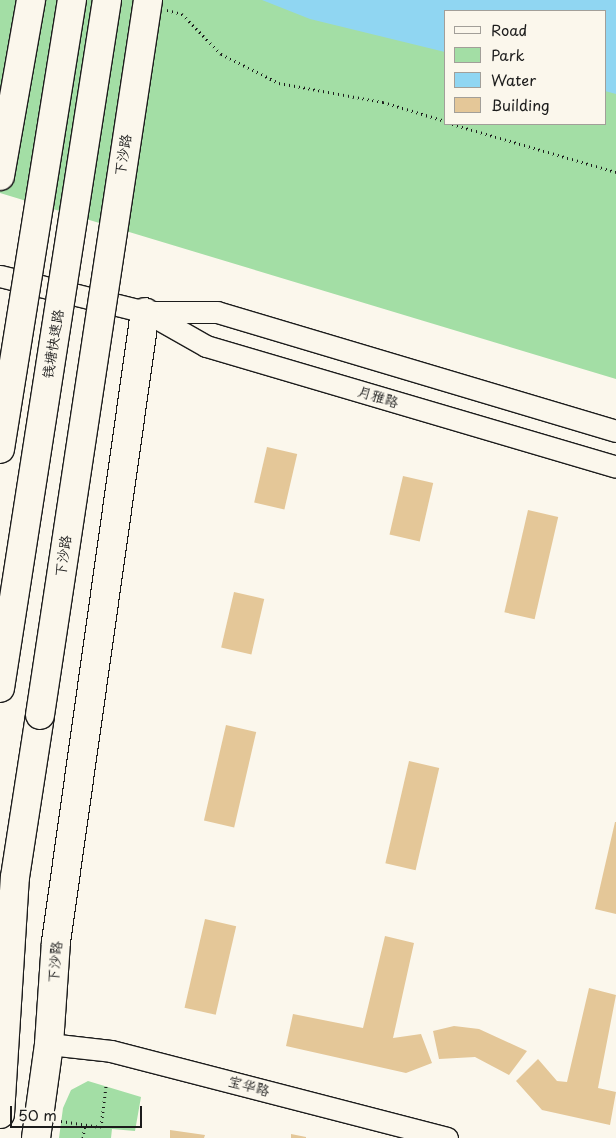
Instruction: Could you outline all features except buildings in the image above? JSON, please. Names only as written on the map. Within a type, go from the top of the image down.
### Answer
[{"type":"main road","points":[[0,176],[31,0]]},
{"type":"main road","points":[[0,449],[72,0]]},
{"type":"main road","name":"钱塘快速路","points":[[0,688],[107,0]]},
{"type":"main road","name":"下沙路","points":[[0,1114],[15,877],[156,4]]},
{"type":"main road","name":"下沙路","points":[[36,1138],[49,1044],[56,942],[145,312]]},
{"type":"street","name":"月雅路","points":[[0,276],[145,312],[217,312],[616,431]]},
{"type":"street","name":"月雅路","points":[[145,312],[206,346],[616,467]]},
{"type":"street","name":"宝华路","points":[[49,1044],[111,1051],[446,1138]]},
{"type":"path","points":[[156,4],[182,14],[221,54],[279,83],[383,102],[444,121]]},
{"type":"path","points":[[455,125],[616,172]]},
{"type":"path","points":[[61,1121],[102,1127],[106,1086]]},
{"type":"path","points":[[83,1138],[85,1124]]},
{"type":"green space","points":[[0,0],[616,0],[616,379],[0,193]]},
{"type":"green space","points":[[88,1081],[141,1097],[135,1131],[112,1129],[111,1138],[59,1138],[63,1108],[71,1090]]},
{"type":"water","points":[[262,0],[616,0],[616,94],[606,91],[606,10],[444,10],[444,52],[310,19]]}]
